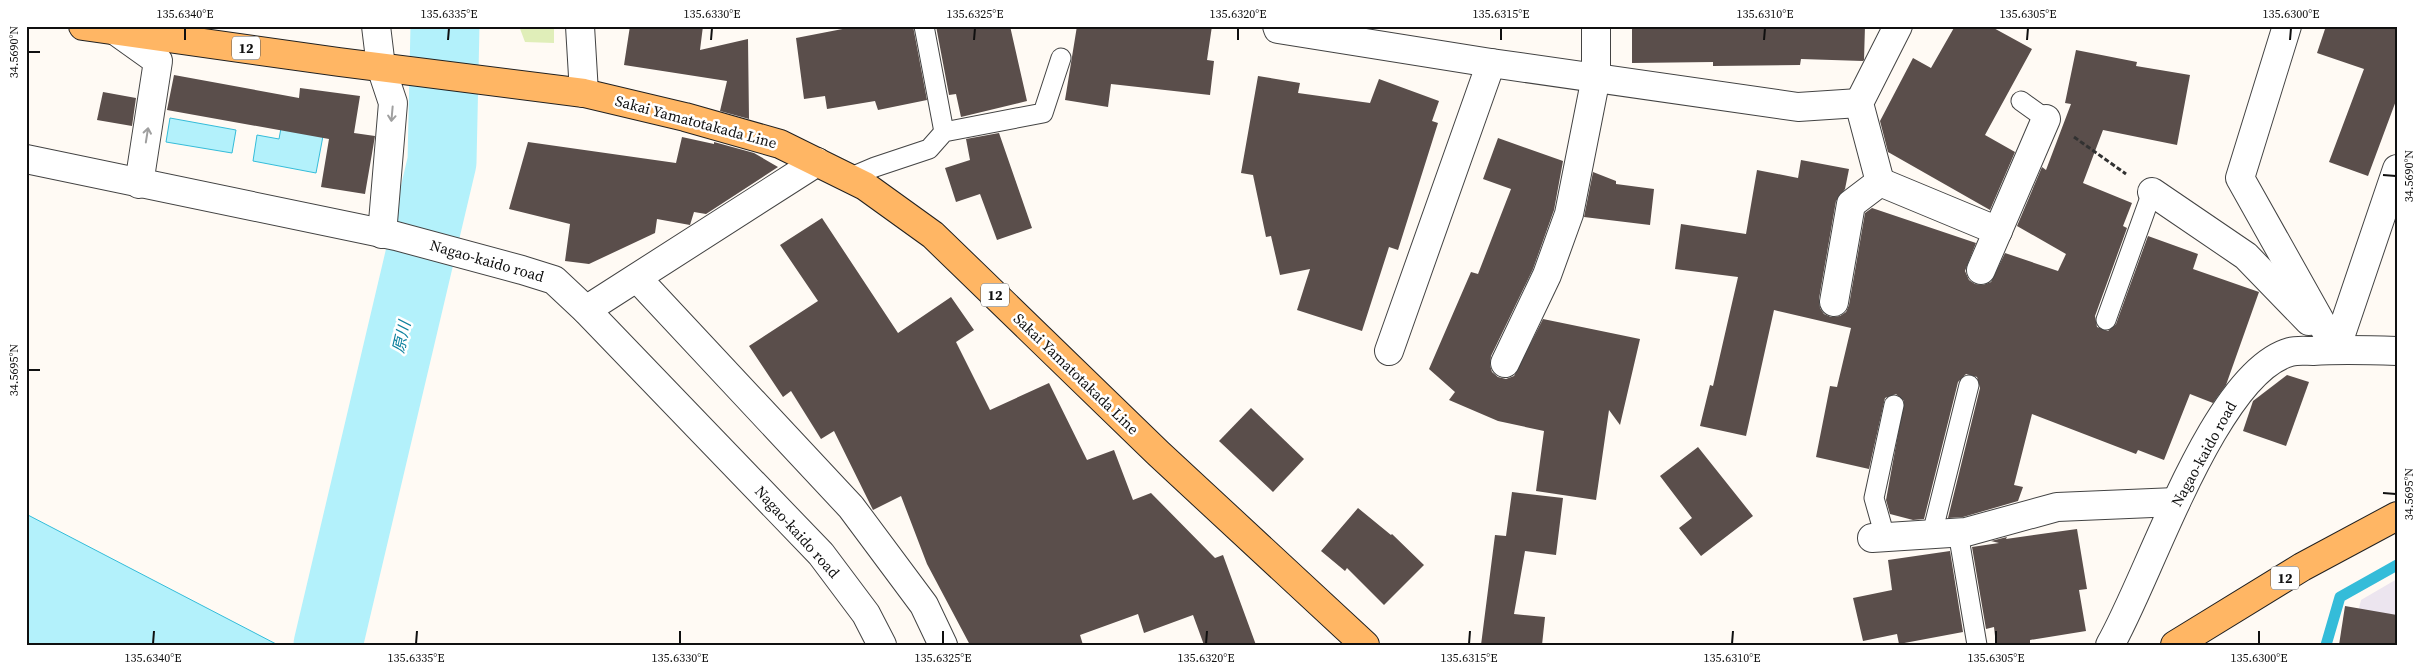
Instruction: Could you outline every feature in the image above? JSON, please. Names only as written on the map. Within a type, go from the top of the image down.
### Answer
[{"type":"main road","name":"Sakai Yamatotakada Line","points":[[83,26],[584,93],[685,117],[780,144],[818,162],[865,186],[933,235],[1158,453],[1365,645]]},
{"type":"main road","name":"12","points":[[2176,645],[2302,567],[2397,516]]},
{"type":"street","points":[[376,26],[381,67],[393,103],[389,235]]},
{"type":"street","points":[[580,26],[584,93]]},
{"type":"street","points":[[1277,26],[1278,29],[1491,63],[1798,107],[1859,103]]},
{"type":"street","points":[[1506,363],[1547,275],[1568,214],[1596,77],[1596,26]]},
{"type":"street","points":[[1880,182],[1859,103],[1898,26]]},
{"type":"street","points":[[2287,26],[2240,178],[2336,349]]},
{"type":"street","points":[[115,29],[158,61],[139,184]]},
{"type":"street","points":[[1389,351],[1491,63]]},
{"type":"street","points":[[1982,270],[2046,119]]},
{"type":"street","name":"Nagao-kaido road","points":[[26,159],[389,235],[554,280],[586,310],[821,554],[866,614],[882,645]]},
{"type":"street","points":[[586,310],[818,162]]},
{"type":"street","points":[[2336,349],[2397,169]]},
{"type":"street","points":[[1880,182],[1998,231]]},
{"type":"street","points":[[1834,302],[1851,204],[1880,182]]},
{"type":"street","points":[[2152,192],[2246,256],[2336,349]]},
{"type":"street","points":[[637,278],[851,506],[924,605],[943,645]]},
{"type":"street","name":"Nagao-kaido road","points":[[2110,645],[2176,502],[2230,404],[2261,368],[2290,352],[2336,349],[2397,352]]},
{"type":"street","points":[[1878,537],[1945,533],[2057,507],[2176,502]]},
{"type":"lane","points":[[924,26],[944,132]]},
{"type":"lane","points":[[849,178],[929,148],[944,132],[1043,113],[1061,58]]},
{"type":"lane","points":[[2021,101],[2046,119]]},
{"type":"lane","points":[[2106,320],[2152,192]]},
{"type":"lane","points":[[1969,385],[1945,533],[1977,645]]},
{"type":"lane","points":[[1878,537],[1874,498],[1894,405]]},
{"type":"path","points":[[2046,119],[2152,192]]},
{"type":"shaded area","points":[[2397,579],[2397,645],[2350,645],[2361,600]]},
{"type":"green space","points":[[519,26],[554,26],[554,43],[525,42]]},
{"type":"water","points":[[170,118],[236,130],[232,153],[166,142]]},
{"type":"water","points":[[281,128],[323,136],[316,173],[253,161],[257,135],[279,139]]},
{"type":"water","points":[[26,514],[278,645],[26,645]]},
{"type":"building","points":[[630,26],[703,26],[700,50],[748,39],[749,119],[720,111],[727,81],[624,65]]},
{"type":"building","points":[[858,26],[913,26],[927,100],[878,110],[875,101],[827,109],[825,96],[804,99],[796,38]]},
{"type":"building","points":[[936,26],[1010,26],[1027,101],[961,117],[956,94],[949,95]]},
{"type":"building","points":[[1077,26],[1212,26],[1207,60],[1214,61],[1210,95],[1111,84],[1108,107],[1065,100]]},
{"type":"building","points":[[1632,26],[1865,26],[1864,60],[1801,59],[1800,65],[1713,66],[1713,62],[1632,63]]},
{"type":"building","points":[[1955,26],[1990,26],[2032,49],[1985,135],[2015,152],[1990,210],[1888,152],[1880,121],[1913,58],[1931,68]]},
{"type":"building","points":[[2326,26],[2397,26],[2397,98],[2368,176],[2329,162],[2364,69],[2317,53]]},
{"type":"building","points":[[2076,50],[2137,62],[2136,66],[2190,75],[2177,145],[2103,130],[2083,183],[2132,203],[2123,226],[2127,228],[2095,316],[2097,327],[2108,331],[2116,324],[2148,236],[2198,254],[2193,269],[2259,292],[2226,385],[2213,403],[2190,394],[2164,460],[2138,450],[2136,454],[2032,414],[2014,485],[2023,487],[2018,501],[1963,517],[1948,518],[1980,388],[1977,377],[1966,374],[1958,382],[1924,519],[1913,520],[1890,514],[1886,500],[1904,401],[1896,394],[1885,398],[1869,469],[1816,457],[1830,386],[1837,387],[1851,328],[1774,310],[1746,436],[1700,426],[1710,385],[1713,386],[1738,277],[1675,269],[1681,224],[1746,234],[1757,170],[1798,178],[1801,160],[1849,169],[1845,189],[1836,201],[1819,299],[1820,308],[1824,314],[1831,317],[1840,316],[1846,312],[1849,305],[1865,213],[1872,208],[1976,243],[1965,271],[1969,280],[1975,284],[1983,285],[1991,282],[2005,253],[2058,271],[2066,254],[2017,226],[2042,167],[2046,170],[2071,104],[2065,103]]},
{"type":"building","points":[[174,75],[299,98],[300,88],[360,96],[354,133],[375,136],[365,194],[321,187],[329,139],[167,110]]},
{"type":"building","points":[[1258,76],[1300,83],[1298,93],[1370,103],[1379,79],[1439,101],[1432,121],[1438,123],[1398,250],[1389,247],[1362,331],[1297,310],[1310,269],[1280,275],[1271,236],[1266,237],[1253,175],[1241,173]]},
{"type":"building","points":[[103,92],[136,98],[132,126],[97,120]]},
{"type":"building","points":[[999,133],[1032,228],[997,240],[980,194],[956,202],[945,168],[970,160],[966,139]]},
{"type":"building","points":[[682,137],[714,144],[714,142],[754,153],[778,167],[706,214],[694,212],[690,225],[657,219],[655,233],[589,264],[565,261],[570,224],[509,209],[528,142],[676,163]]},
{"type":"building","points":[[1498,138],[1563,161],[1554,210],[1533,269],[1491,356],[1490,365],[1492,372],[1498,377],[1506,379],[1514,376],[1543,319],[1640,339],[1620,425],[1609,410],[1596,500],[1536,491],[1544,431],[1498,421],[1449,400],[1455,392],[1429,369],[1471,272],[1478,274],[1511,189],[1483,179]]},
{"type":"building","points":[[1593,172],[1616,181],[1616,184],[1654,189],[1650,225],[1584,217]]},
{"type":"building","points":[[822,218],[898,333],[951,297],[974,330],[956,342],[990,410],[1049,383],[1087,460],[1114,450],[1133,500],[1151,493],[1215,558],[1223,555],[1256,645],[1204,645],[1193,615],[1144,633],[1138,614],[1080,635],[1083,645],[970,645],[927,564],[901,496],[873,510],[834,431],[821,439],[791,391],[783,397],[749,346],[818,301],[780,245]]},
{"type":"building","points":[[2287,375],[2309,382],[2286,446],[2243,431],[2253,401]]},
{"type":"building","points":[[1251,408],[1304,459],[1273,492],[1219,441]]},
{"type":"building","points":[[1698,447],[1753,516],[1701,556],[1679,528],[1692,518],[1660,476]]},
{"type":"building","points":[[1512,492],[1563,498],[1556,555],[1525,551],[1514,614],[1545,617],[1542,645],[1481,645],[1495,535],[1506,536]]},
{"type":"building","points":[[1358,508],[1392,534],[1424,565],[1384,605],[1347,568],[1345,571],[1321,551]]},
{"type":"building","points":[[2077,529],[2087,589],[2079,590],[2086,631],[2030,640],[2030,645],[1996,645],[1994,627],[1986,629],[1972,547],[1999,543],[1991,541],[2007,537],[2006,539]]},
{"type":"building","points":[[1950,551],[1963,632],[1899,644],[1897,634],[1863,641],[1853,598],[1892,590],[1888,560]]},
{"type":"building","points":[[2345,606],[2397,615],[2397,645],[2339,645]]},
{"type":"waterway","name":"原川","points":[[328,645],[442,162],[445,26]]},
{"type":"waterway","points":[[2326,645],[2340,597],[2397,565]]}]
